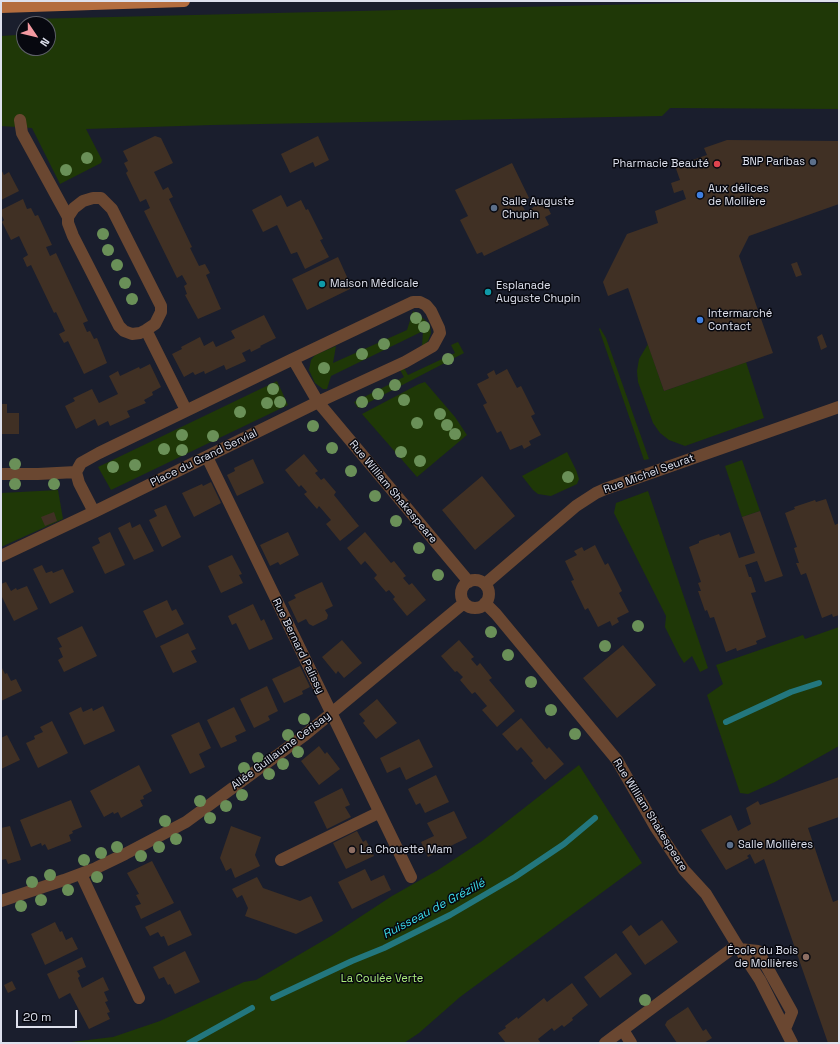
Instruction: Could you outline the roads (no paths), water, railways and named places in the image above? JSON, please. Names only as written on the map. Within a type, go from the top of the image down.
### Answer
[{"type":"main road","points":[[1,7],[184,1]]},
{"type":"street","points":[[20,120],[22,133],[68,217],[68,223],[74,236],[119,326],[124,331],[132,334],[146,330],[155,324],[159,318],[161,306],[112,209],[101,198],[93,198],[83,201],[74,208],[68,217]]},
{"type":"street","points":[[94,512],[79,483],[76,472],[81,463],[99,452],[292,359],[413,302],[420,302],[426,305],[431,311],[440,333],[433,346],[405,362],[318,402],[292,359]]},
{"type":"street","points":[[146,330],[186,410]]},
{"type":"street","name":"Place du Grand Servial","points":[[1,556],[318,402]]},
{"type":"street","name":"Rue William Shakespeare","points":[[318,402],[469,582]]},
{"type":"street","name":"Rue Michel Seurat","points":[[485,584],[576,506],[605,488],[839,407]]},
{"type":"street","name":"Rue Bernard Palissy","points":[[207,457],[378,813],[411,877]]},
{"type":"street","points":[[1,474],[76,472]]},
{"type":"street","points":[[480,581],[485,584],[489,593],[485,603],[475,608],[464,603],[461,593],[465,585],[469,582],[480,581]]},
{"type":"street","name":"Allée Guillaume Cerisay","points":[[1,901],[81,874],[125,854],[186,822],[305,735],[464,603]]},
{"type":"street","name":"Rue William Shakespeare","points":[[485,603],[496,614],[617,760],[656,828],[684,870],[706,894],[760,980],[792,1043]]},
{"type":"street","points":[[281,860],[378,813]]},
{"type":"street","points":[[81,874],[139,998]]},
{"type":"street","points":[[605,1043],[738,947]]},
{"type":"street","points":[[623,1030],[631,1043]]},
{"type":"waterway","name":"Ruisseau de Grézillé","points":[[726,722],[791,692],[819,683]]},
{"type":"waterway","name":"Ruisseau de Grézillé","points":[[273,998],[352,961],[384,948],[450,915],[515,877],[564,844],[595,818]]},
{"type":"waterway","name":"Ruisseau de Grézillé","points":[[189,1043],[252,1008]]},
{"type":"place","name":"BNP Paribas","points":[[813,162]]},
{"type":"place","name":"Pharmacie Beauté","points":[[717,164]]},
{"type":"place","name":"Aux délices de Mollière","points":[[700,195]]},
{"type":"place","name":"Salle Auguste Chupin","points":[[494,208]]},
{"type":"place","name":"Maison Médicale","points":[[322,284]]},
{"type":"place","name":"Esplanade Auguste Chupin","points":[[488,292]]},
{"type":"place","name":"Intermarché Contact","points":[[700,320]]},
{"type":"place","name":"Salle Mollières","points":[[730,845]]},
{"type":"place","name":"La Chouette Mam","points":[[352,850]]},
{"type":"place","name":"École du Bois de Mollières","points":[[806,957]]},
{"type":"park label","name":"La Coulée Verte","points":[[382,979]]}]
